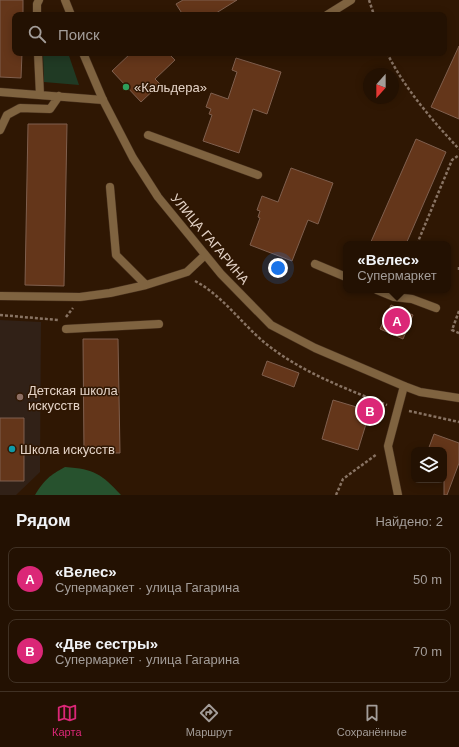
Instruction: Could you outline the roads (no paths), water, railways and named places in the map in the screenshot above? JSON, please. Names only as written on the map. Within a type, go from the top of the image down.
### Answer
[{"type":"street","points":[[37,12],[37,4],[39,0]]},
{"type":"street","points":[[65,0],[70,12]]},
{"type":"street","points":[[332,12],[351,0]]},
{"type":"street","points":[[38,56],[40,94]]},
{"type":"street","name":"УЛИЦА ГАГАРИНА","points":[[84,56],[103,100],[133,158],[158,197],[221,274],[277,329],[315,348],[404,386],[420,392],[459,398]]},
{"type":"street","points":[[0,92],[103,100]]},
{"type":"street","points":[[0,130],[7,115],[20,108],[50,109],[59,96]]},
{"type":"street","points":[[148,135],[258,175]]},
{"type":"street","points":[[110,187],[116,255],[146,285]]},
{"type":"street","points":[[0,296],[80,297],[110,293],[146,285],[187,272],[205,255]]},
{"type":"street","points":[[315,264],[343,276]]},
{"type":"street","points":[[384,293],[394,297],[412,299],[436,308]]},
{"type":"street","points":[[66,329],[159,324]]},
{"type":"street","points":[[398,495],[388,446],[404,386]]},
{"type":"place","name":"«Кальдера»","points":[[126,87]]},
{"type":"place","name":"«Велес»","points":[[397,321]]},
{"type":"place","name":"Детская школа искусств","points":[[20,397]]},
{"type":"place","name":"«Две сестры»","points":[[370,411]]},
{"type":"place","name":"Школа искусств","points":[[12,449]]}]
